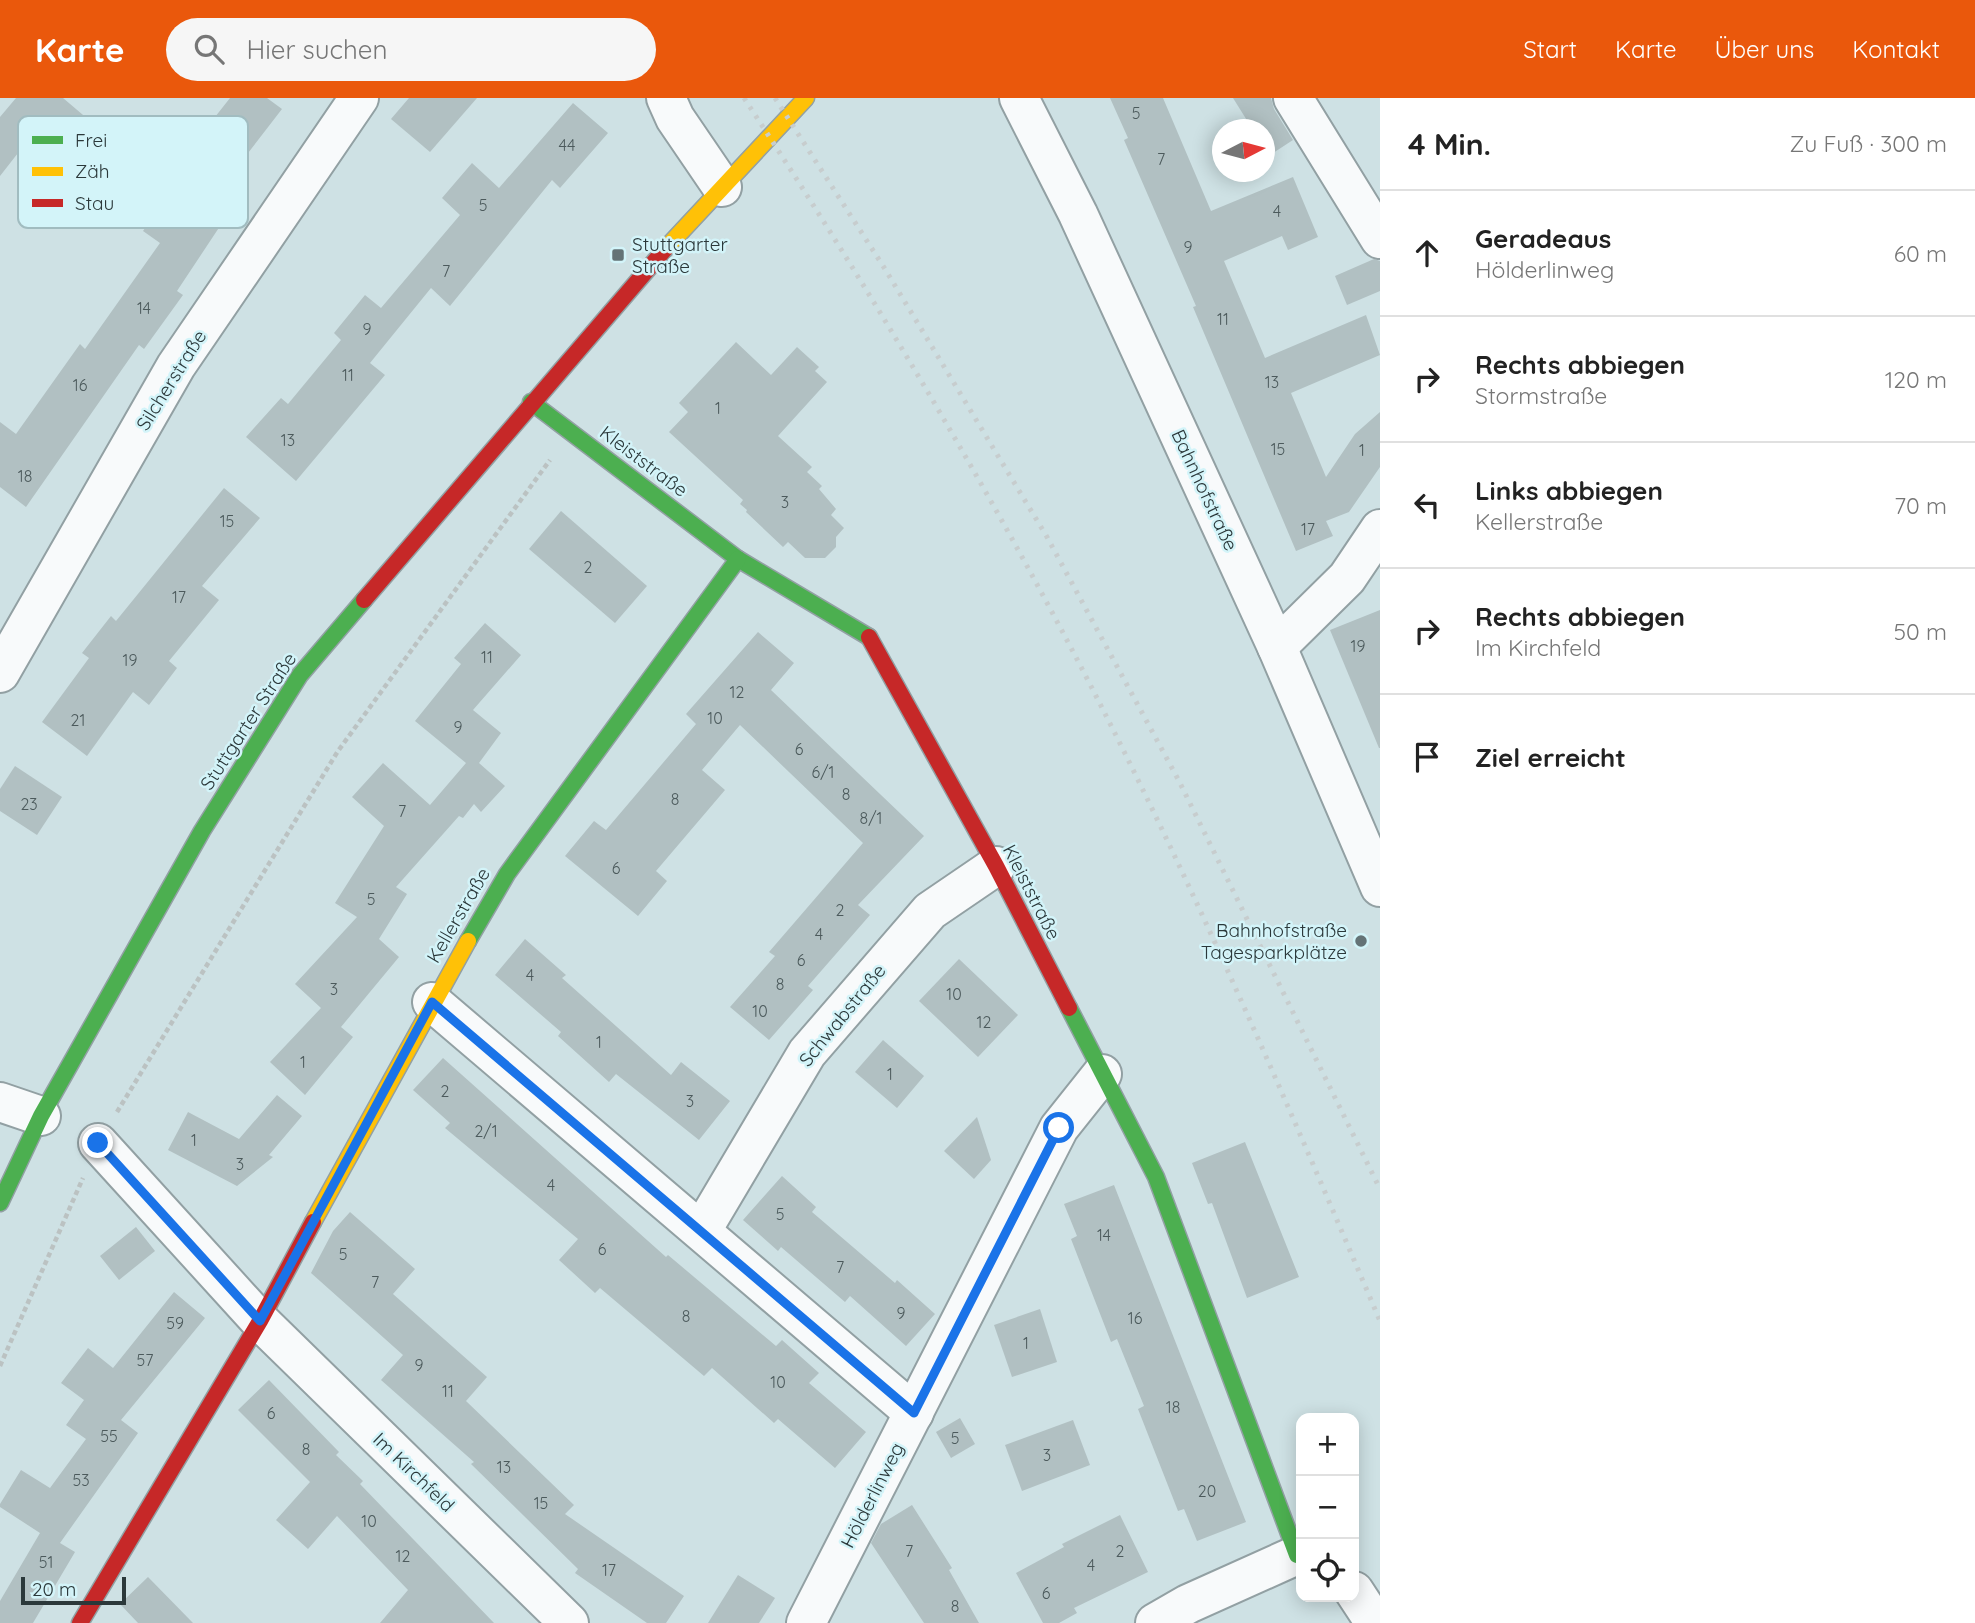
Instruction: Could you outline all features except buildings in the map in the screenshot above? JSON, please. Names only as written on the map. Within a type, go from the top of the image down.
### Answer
[{"type":"street","name":"Silcherstraße","points":[[0,673],[176,366],[359,98]]},
{"type":"street","points":[[666,98],[676,118],[722,187]]},
{"type":"street","name":"Stuttgarter Straße","points":[[0,1203],[41,1116],[202,831],[300,675],[531,402],[722,187],[806,98]]},
{"type":"street","name":"Bahnhofstraße","points":[[1019,98],[1078,214],[1278,647],[1380,887]]},
{"type":"street","points":[[1293,98],[1380,239]]},
{"type":"street","name":"Kleiststraße","points":[[531,402],[738,559],[869,638],[996,866],[1157,1177],[1296,1548]]},
{"type":"street","points":[[1278,647],[1347,578],[1380,529]]},
{"type":"street","name":"Kellerstraße","points":[[260,1321],[432,1002],[507,874],[738,559]]},
{"type":"street","name":"Schwabstraße","points":[[702,1230],[807,1053],[930,911],[996,866]]},
{"type":"street","points":[[432,1002],[914,1413]]},
{"type":"street","name":"Hölderlinweg","points":[[806,1623],[1059,1128],[1102,1074]]},
{"type":"street","points":[[0,1102],[41,1116]]},
{"type":"street","name":"Im Kirchfeld","points":[[98,1143],[260,1321],[569,1623]]},
{"type":"street","points":[[80,1623],[260,1321]]},
{"type":"street","points":[[1155,1623],[1296,1557]]},
{"type":"street","points":[[1359,1598],[1376,1623]]},
{"type":"path","points":[[0,1366],[98,1143],[338,751],[571,431]]},
{"type":"railway","points":[[744,98],[919,377],[1080,665],[1199,908],[1380,1321]]},
{"type":"railway","points":[[775,98],[885,269],[1047,537],[1179,781],[1380,1189]]},
{"type":"traffic: fast","points":[[531,402],[738,559],[869,637]]},
{"type":"traffic: fast","points":[[468,941],[507,874],[738,559]]},
{"type":"traffic: fast","points":[[0,1203],[41,1116],[202,831],[300,675],[364,600]]},
{"type":"traffic: fast","points":[[1069,1008],[1156,1177],[1296,1552]]},
{"type":"traffic: slow","points":[[666,248],[806,98]]},
{"type":"traffic: slow","points":[[313,1222],[468,941]]},
{"type":"traffic: jam","points":[[364,600],[666,248]]},
{"type":"traffic: jam","points":[[869,637],[996,866],[1069,1008]]},
{"type":"traffic: jam","points":[[80,1623],[260,1321],[313,1222]]},
{"type":"place","name":"Stuttgarter Straße","points":[[618,255]]},
{"type":"place","name":"Bahnhofstraße Tagesparkplätze","points":[[1361,941]]},
{"type":"route","points":[[98,1143],[260,1321],[432,1002],[914,1413],[1059,1128]]}]
